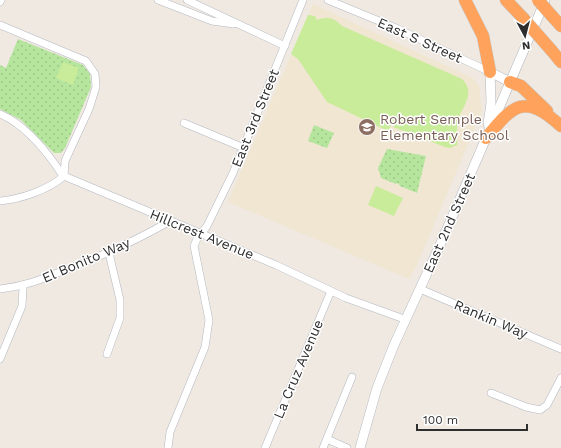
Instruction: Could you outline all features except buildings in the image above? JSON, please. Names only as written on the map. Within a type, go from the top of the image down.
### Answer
[{"type":"highway","points":[[465,0],[483,36],[490,72]]},
{"type":"highway","points":[[506,0],[561,62]]},
{"type":"highway","points":[[538,0],[561,26]]},
{"type":"highway","points":[[544,0],[552,16]]},
{"type":"highway","points":[[510,82],[521,86],[547,110],[551,117]]},
{"type":"highway","points":[[486,138],[504,116],[518,106],[536,108],[551,117],[561,126]]},
{"type":"main road","name":"East 2nd Street","points":[[360,448],[377,388],[404,319],[420,289],[544,0]]},
{"type":"main road","name":"East S Street","points":[[490,72],[510,82]]},
{"type":"main road","points":[[486,138],[491,103],[490,72]]},
{"type":"street","points":[[158,0],[212,21],[238,25]]},
{"type":"street","points":[[188,0],[285,46]]},
{"type":"street","name":"East 3rd Street","points":[[201,233],[207,226],[244,148],[303,0]]},
{"type":"street","name":"East S Street","points":[[328,0],[396,28],[490,72]]},
{"type":"street","points":[[0,25],[86,61],[96,74],[96,87],[89,109],[65,161],[64,176],[57,182],[18,198],[0,201]]},
{"type":"street","points":[[0,114],[24,129],[64,176]]},
{"type":"street","points":[[184,123],[244,148]]},
{"type":"street","name":"Hillcrest Avenue","points":[[64,176],[276,265],[331,291],[404,319]]},
{"type":"street","name":"El Bonito Way","points":[[0,289],[23,287],[109,253],[170,221]]},
{"type":"street","points":[[168,448],[170,432],[205,347],[208,334],[210,320],[208,307],[194,251],[197,239],[201,233]]},
{"type":"street","points":[[107,354],[120,318],[120,300],[109,253]]},
{"type":"street","points":[[0,359],[22,306],[23,287]]},
{"type":"street","name":"Rankin Way","points":[[420,289],[561,349]]},
{"type":"street","name":"La Cruz Avenue","points":[[265,448],[331,291]]},
{"type":"street","points":[[323,448],[352,377]]},
{"type":"street","points":[[491,393],[526,407],[540,410],[551,400],[561,378]]},
{"type":"street","points":[[327,439],[347,448]]},
{"type":"shaded area","name":"Robert Semple Elementary School","points":[[313,4],[473,78],[479,86],[482,111],[417,265],[409,279],[228,202]]},
{"type":"green space","points":[[308,15],[315,16],[317,20],[328,18],[336,21],[342,26],[462,79],[468,89],[468,94],[458,120],[457,145],[450,148],[445,147],[393,127],[395,123],[393,121],[388,131],[327,102],[298,59],[291,54]]},
{"type":"green space","points":[[18,39],[83,65],[90,74],[91,87],[65,148],[61,153],[54,153],[21,120],[0,109],[0,65],[6,68]]},
{"type":"green space","points":[[63,62],[79,68],[73,85],[56,78]]},
{"type":"green space","points":[[314,125],[334,133],[327,148],[308,141]]},
{"type":"green space","points":[[387,149],[426,156],[417,193],[400,186],[398,183],[396,184],[381,178],[378,168]]},
{"type":"green space","points":[[376,186],[403,198],[394,216],[368,205]]},
{"type":"place","name":"Robert Semple Elementary School","points":[[367,127]]}]
